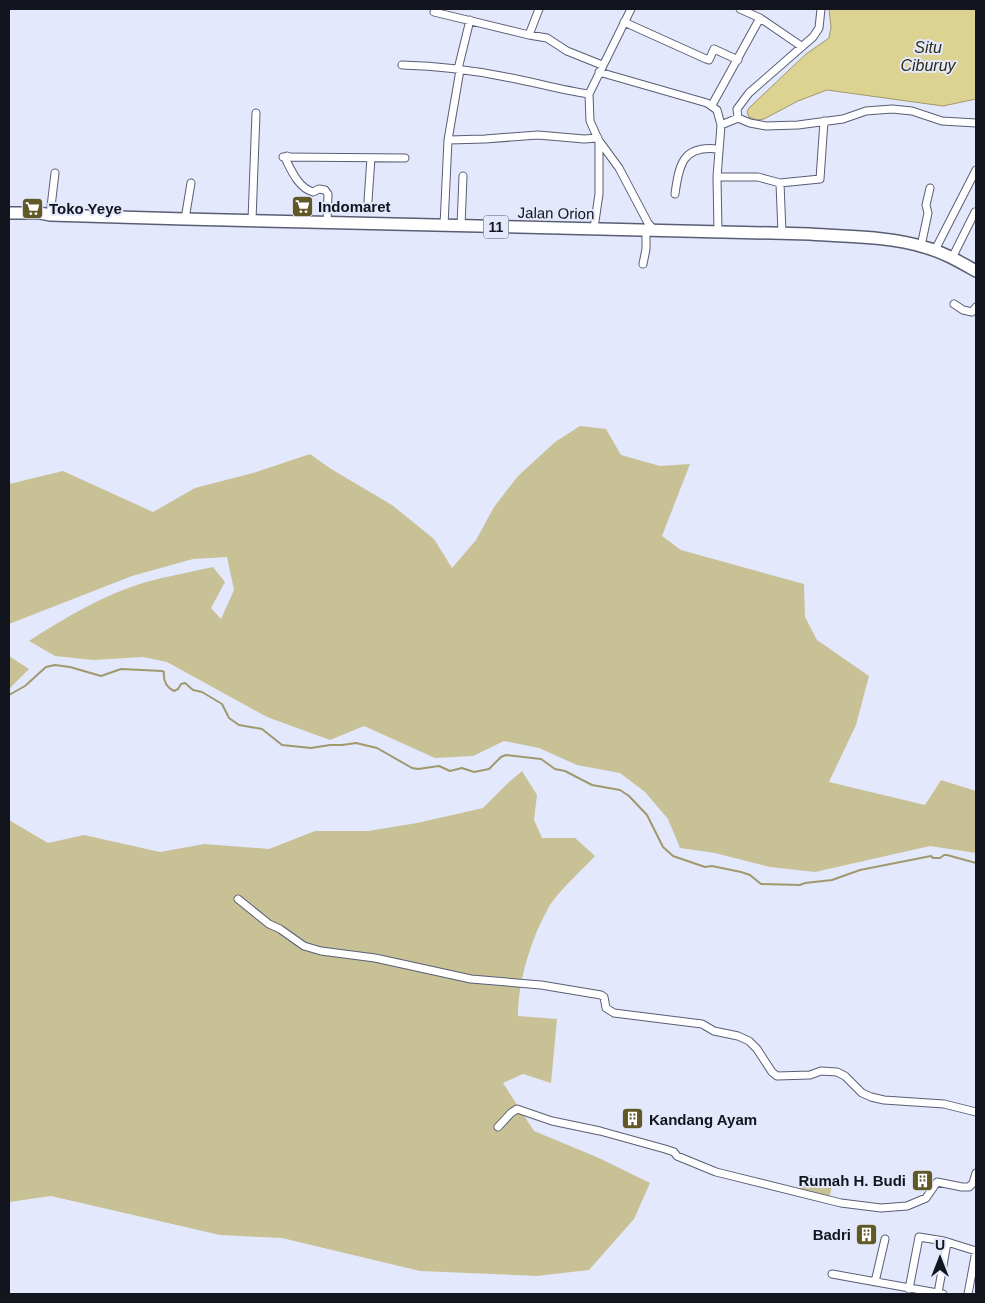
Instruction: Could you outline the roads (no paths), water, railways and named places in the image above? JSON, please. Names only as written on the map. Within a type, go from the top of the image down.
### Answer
[{"type":"highway","name":"Jalan Orion","points":[[9,213],[327,223],[782,233],[898,241],[934,250],[976,272]]},
{"type":"street","points":[[529,35],[539,9]]},
{"type":"street","points":[[631,9],[589,94],[590,121],[599,140],[619,168],[648,223],[650,230],[643,264]]},
{"type":"street","points":[[740,9],[780,30],[801,46]]},
{"type":"street","points":[[738,118],[737,109],[749,93],[813,37],[819,28],[821,9]]},
{"type":"street","points":[[434,12],[546,38],[601,68],[712,105],[717,110],[721,125],[717,177],[718,232]]},
{"type":"street","points":[[712,105],[760,18]]},
{"type":"street","points":[[444,225],[448,140],[459,69],[470,20]]},
{"type":"street","points":[[624,22],[709,60],[714,50],[738,60]]},
{"type":"street","points":[[402,64],[459,69],[505,76],[589,94]]},
{"type":"street","points":[[721,125],[738,118],[750,123],[766,126],[798,125],[843,119],[866,111],[892,109],[912,112],[942,121],[976,123]]},
{"type":"street","points":[[252,220],[256,113]]},
{"type":"street","points":[[717,177],[758,177],[780,183],[820,179],[824,121]]},
{"type":"street","points":[[448,140],[538,135],[599,140]]},
{"type":"street","points":[[594,228],[599,194],[599,140]]},
{"type":"street","points":[[676,194],[678,173],[689,153],[710,148],[718,149]]},
{"type":"street","points":[[327,223],[328,194],[325,190],[319,189],[313,192],[303,187],[295,177],[285,157],[405,158]]},
{"type":"street","points":[[368,201],[371,158]]},
{"type":"street","points":[[934,250],[976,170]]},
{"type":"street","points":[[50,214],[55,173]]},
{"type":"street","points":[[461,226],[463,176]]},
{"type":"street","points":[[185,219],[191,183]]},
{"type":"street","points":[[780,183],[782,233]]},
{"type":"street","points":[[921,246],[928,213],[926,205],[930,188]]},
{"type":"street","points":[[952,258],[976,212]]},
{"type":"street","points":[[954,304],[970,312],[976,307]]},
{"type":"street","points":[[238,900],[269,924],[280,929],[304,946],[322,951],[376,958],[471,979],[541,985],[601,995],[604,997],[606,1008],[614,1013],[702,1024],[714,1031],[738,1036],[753,1045],[772,1072],[777,1076],[810,1075],[821,1071],[837,1072],[845,1076],[862,1093],[884,1100],[944,1104],[976,1112]]},
{"type":"street","points":[[498,1127],[517,1109],[665,1149],[716,1172],[841,1203],[882,1208],[907,1206],[926,1198],[937,1182],[969,1187],[973,1183],[976,1174]]},
{"type":"street","points":[[909,1289],[919,1237],[944,1241],[976,1251],[968,1294]]},
{"type":"street","points":[[875,1282],[885,1239]]},
{"type":"street","points":[[832,1274],[940,1294],[948,1243]]},
{"type":"water","name":"Situ Ciburuy","points":[[829,9],[976,9],[976,99],[943,106],[827,90],[798,101],[764,119],[757,120],[749,117],[747,112],[749,108],[806,54],[829,38],[831,27]]},
{"type":"waterway","points":[[9,695],[25,686],[46,667],[55,665],[70,667],[101,676],[121,669],[162,671],[169,688],[174,691],[181,684],[185,683],[193,690],[202,692],[222,704],[229,718],[239,725],[262,729],[282,745],[311,748],[356,743],[377,748],[412,768],[439,766],[450,771],[462,768],[474,772],[489,769],[501,757],[506,755],[541,759],[555,769],[565,771],[592,785],[620,790],[629,796],[647,815],[663,847],[673,856],[705,867],[712,866],[741,872],[750,875],[761,884],[800,885],[832,880],[860,870],[931,856],[933,858],[940,858],[947,855],[976,863]]},
{"type":"place","name":"Indomaret","points":[[302,206]]},
{"type":"place","name":"Toko Yeye","points":[[33,208]]},
{"type":"place","name":"Kandang Ayam","points":[[633,1119]]},
{"type":"place","name":"Rumah H. Budi","points":[[922,1180]]},
{"type":"place","name":"Badri","points":[[867,1234]]}]
